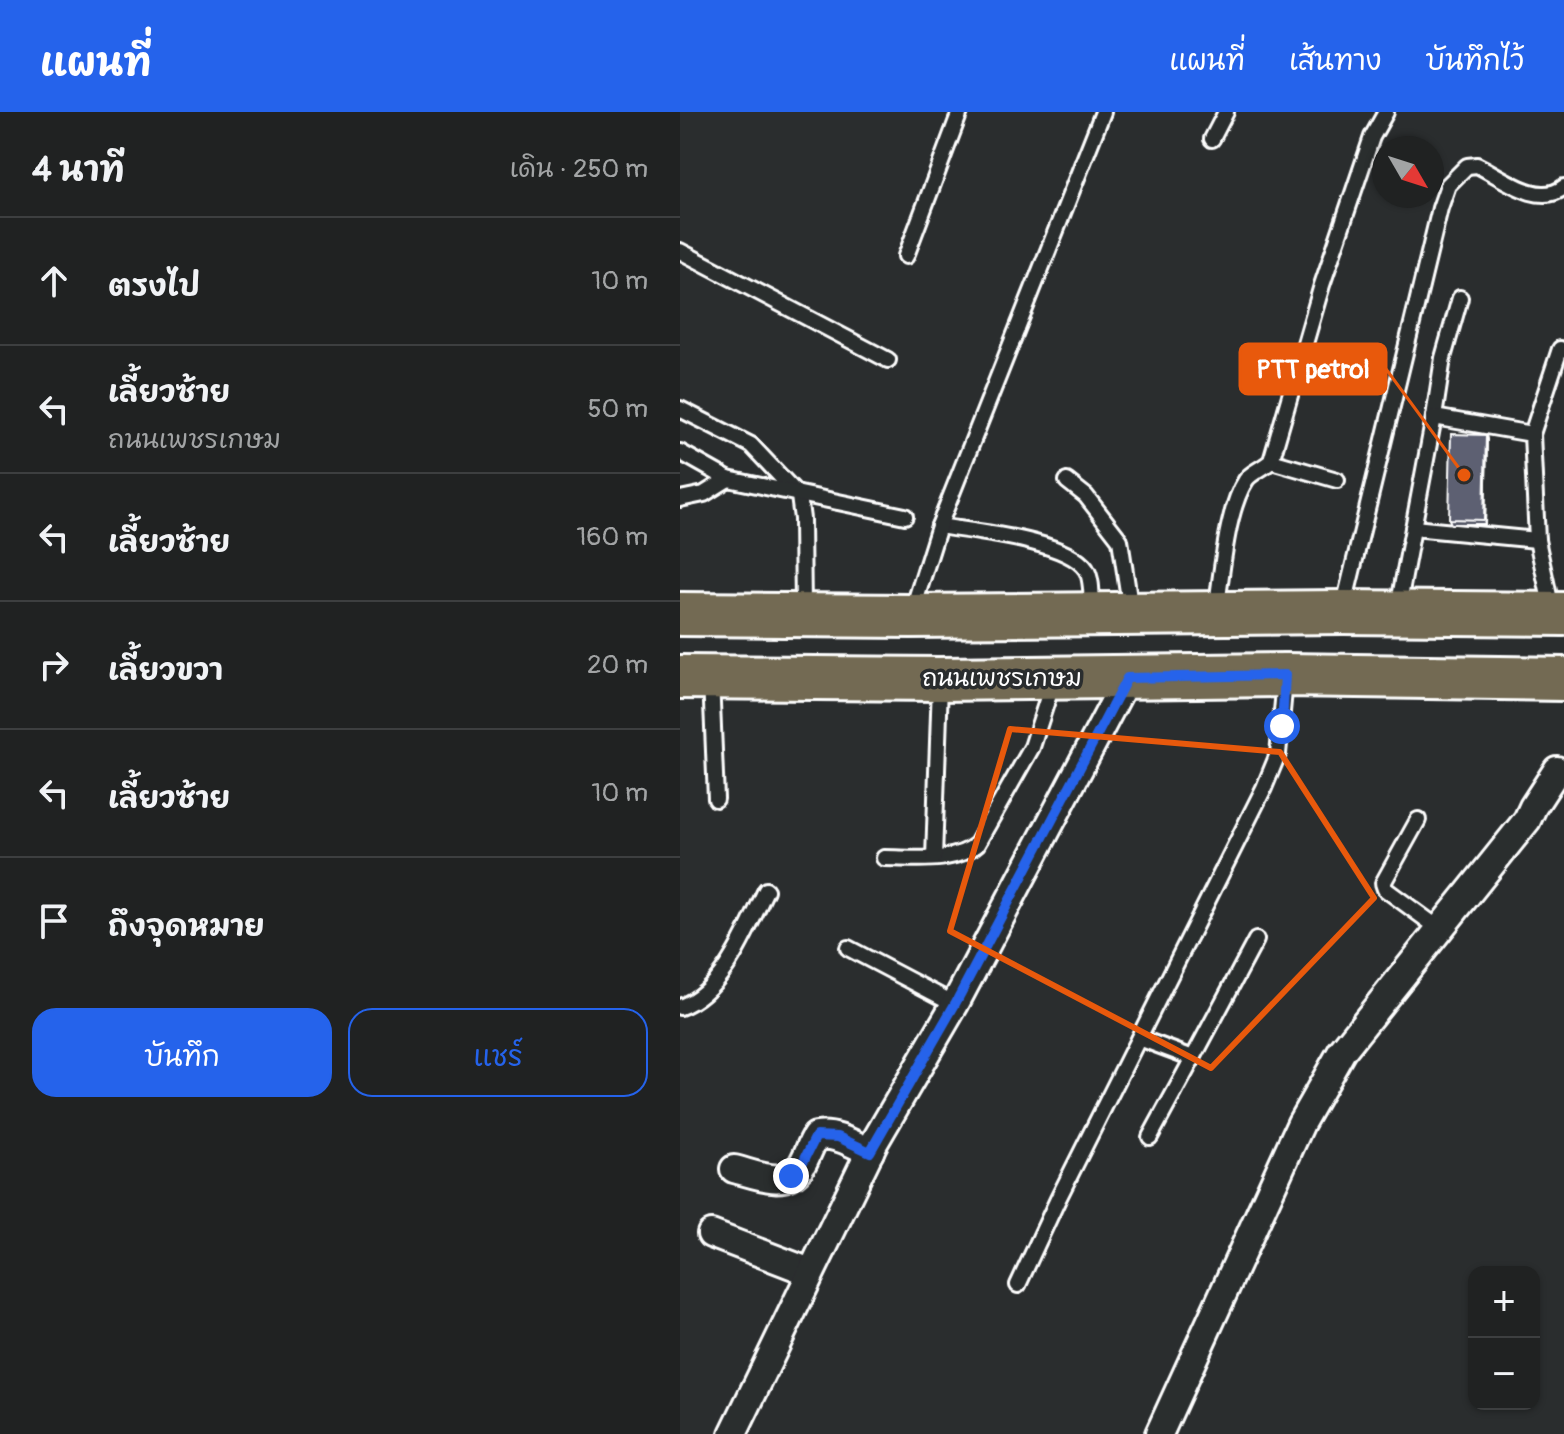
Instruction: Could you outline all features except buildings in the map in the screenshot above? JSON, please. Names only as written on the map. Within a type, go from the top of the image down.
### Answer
[{"type":"main road","points":[[680,614],[1558,614]]},
{"type":"main road","name":"ถนนเพชรเกษม","points":[[695,677],[940,679],[1285,675],[1564,679]]},
{"type":"street","points":[[733,1434],[870,1152],[955,1004],[1127,678]]},
{"type":"street","points":[[1159,1434],[1301,1123],[1342,1051],[1527,820],[1562,764]]},
{"type":"street","points":[[734,1169],[781,1180],[799,1170],[816,1136],[824,1135],[838,1137],[870,1152]]},
{"type":"street","points":[[711,1234],[810,1272]]},
{"type":"lane","points":[[906,256],[960,112]]},
{"type":"lane","points":[[911,616],[939,526],[1103,112]]},
{"type":"lane","points":[[1212,139],[1226,112]]},
{"type":"lane","points":[[1215,612],[1233,507],[1248,477],[1271,461],[1322,285],[1372,137],[1386,112]]},
{"type":"lane","points":[[1343,612],[1448,185],[1467,166],[1477,165],[1536,195],[1550,196],[1564,187]]},
{"type":"lane","points":[[680,251],[888,360]]},
{"type":"lane","points":[[1397,613],[1443,358],[1460,298]]},
{"type":"lane","points":[[1558,614],[1537,540],[1532,434],[1560,349]]},
{"type":"lane","points":[[680,409],[751,445],[799,496],[803,616]]},
{"type":"lane","points":[[1434,417],[1532,434]]},
{"type":"lane","points":[[680,452],[728,479],[905,516]]},
{"type":"lane","points":[[1271,461],[1337,480]]},
{"type":"lane","points":[[680,499],[704,494],[728,479]]},
{"type":"lane","points":[[1067,481],[1086,496],[1120,540],[1112,614]]},
{"type":"lane","points":[[939,526],[1017,539],[1070,555],[1085,567],[1112,614]]},
{"type":"lane","points":[[1413,528],[1537,540]]},
{"type":"lane","points":[[1018,1285],[1269,777],[1280,740],[1285,675]]},
{"type":"lane","points":[[695,677],[716,799]]},
{"type":"lane","points":[[884,858],[934,858],[968,851],[984,834],[1032,747],[1054,678]]},
{"type":"lane","points":[[934,858],[940,679]]},
{"type":"lane","points":[[1418,820],[1383,883],[1385,889],[1441,930]]},
{"type":"lane","points":[[680,1007],[706,989],[731,961],[766,890]]},
{"type":"lane","points":[[1150,1137],[1256,940]]},
{"type":"lane","points":[[848,948],[955,1004]]},
{"type":"lane","points":[[1139,1038],[1193,1058]]},
{"type":"highlighted area","points":[[1010,729],[1280,752],[1374,898],[1211,1068],[950,931]]},
{"type":"place","name":"PTT petrol","points":[[1464,475]]},
{"type":"route","points":[[791,1176],[799,1170],[816,1136],[838,1137],[870,1152],[955,1004],[1127,678],[1285,675],[1282,726]]}]
